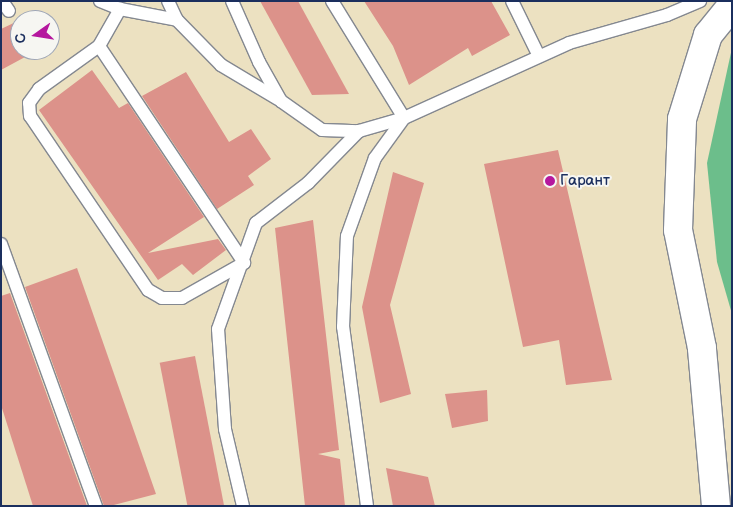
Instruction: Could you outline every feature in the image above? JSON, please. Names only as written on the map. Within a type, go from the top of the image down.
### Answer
[{"type":"street","points":[[716,506],[702,348],[678,221],[682,119],[708,35],[732,5]]},
{"type":"lane","points":[[100,1],[120,10],[178,20]]},
{"type":"lane","points":[[168,1],[178,20],[221,65],[280,100],[322,130],[359,131],[404,118],[569,43],[667,15],[700,1]]},
{"type":"lane","points":[[232,1],[258,62],[280,100]]},
{"type":"lane","points":[[332,1],[404,118]]},
{"type":"lane","points":[[512,1],[539,56]]},
{"type":"lane","points":[[120,10],[99,46],[39,90],[30,103],[30,116],[90,208],[148,290],[162,298],[182,298],[244,263]]},
{"type":"lane","points":[[99,46],[244,263]]},
{"type":"lane","points":[[367,506],[343,327],[347,236],[375,158],[404,118]]},
{"type":"lane","points":[[243,506],[225,429],[218,330],[244,263],[256,223],[308,183],[359,131]]},
{"type":"lane","points":[[1,244],[96,506]]},
{"type":"green space","points":[[732,48],[732,314],[717,262],[707,163]]},
{"type":"building","points":[[260,1],[298,1],[349,94],[312,95]]},
{"type":"building","points":[[364,1],[491,1],[510,35],[472,56],[468,48],[409,85],[393,46]]},
{"type":"building","points":[[10,25],[10,60],[20,60],[1,70],[1,29]]},
{"type":"building","points":[[92,70],[119,108],[128,103],[204,217],[148,253],[218,239],[226,250],[193,275],[182,264],[158,280],[39,110]]},
{"type":"building","points":[[186,72],[229,142],[251,129],[271,159],[248,176],[254,185],[217,209],[142,96]]},
{"type":"building","points":[[558,150],[612,380],[566,385],[559,340],[523,347],[484,164]]},
{"type":"building","points":[[393,172],[424,183],[390,305],[411,394],[380,403],[362,307]]},
{"type":"building","points":[[313,220],[339,450],[318,454],[340,459],[345,506],[305,506],[275,228]]},
{"type":"building","points":[[77,268],[156,494],[110,506],[104,506],[25,287]]},
{"type":"building","points":[[10,293],[87,506],[33,506],[1,405],[1,296]]},
{"type":"building","points":[[195,356],[224,506],[187,506],[160,363]]},
{"type":"building","points":[[487,390],[488,421],[452,428],[445,394]]},
{"type":"building","points":[[386,468],[428,477],[435,506],[393,506]]},
{"type":"place","name":"Гарант","points":[[550,181]]}]
